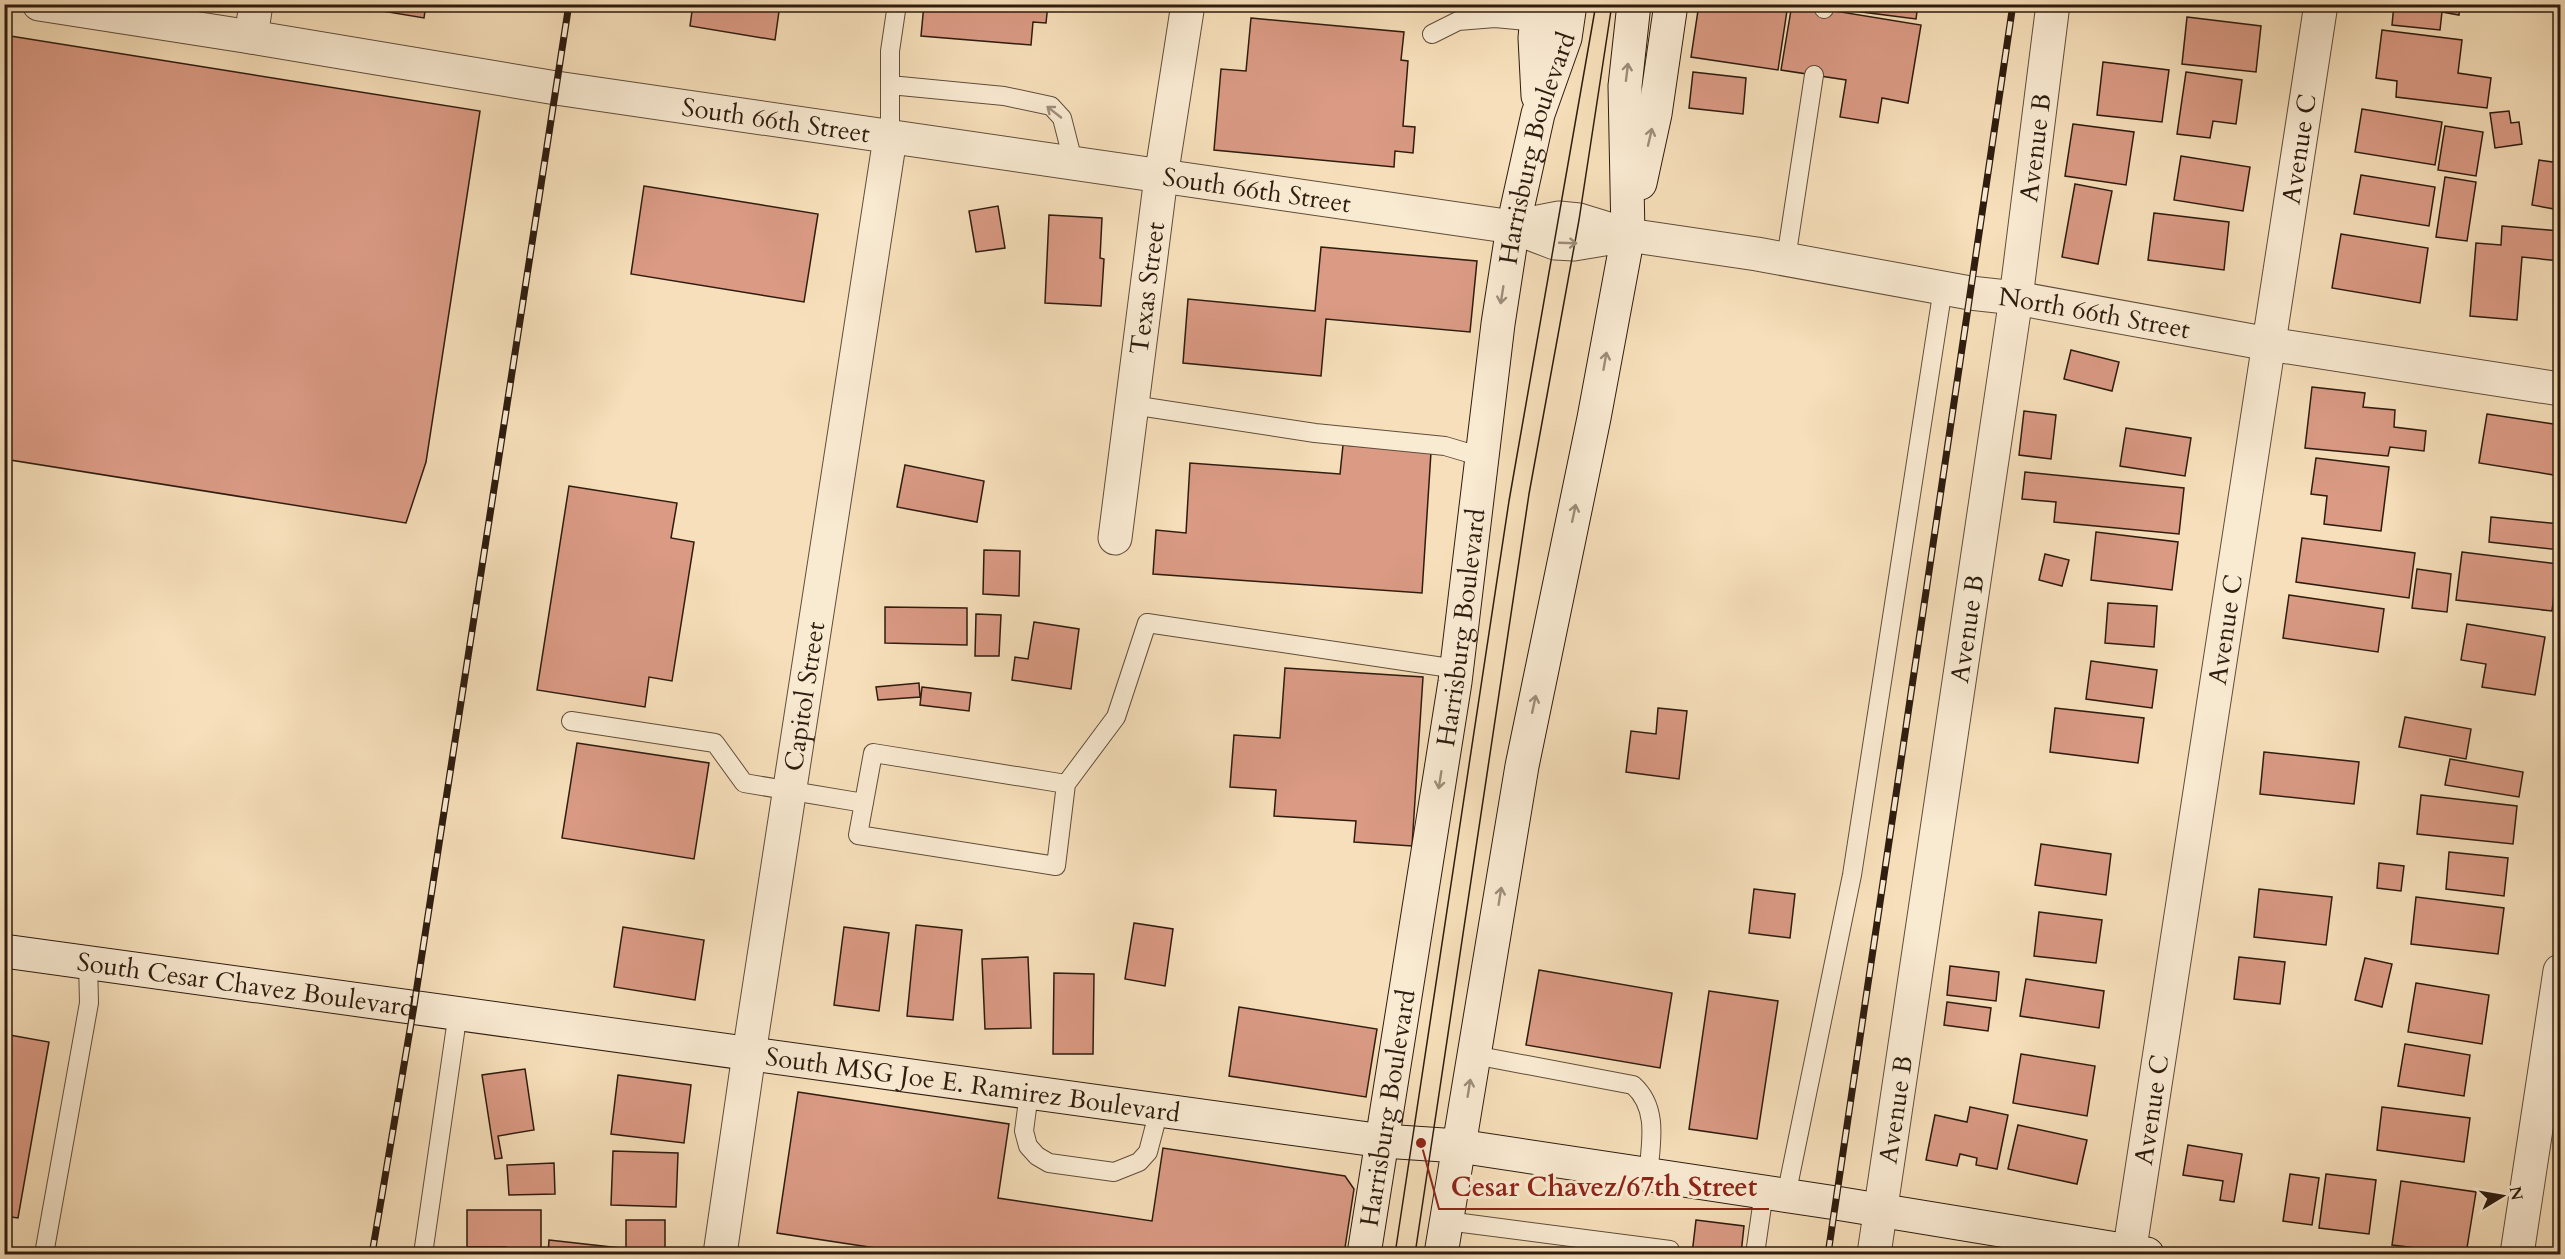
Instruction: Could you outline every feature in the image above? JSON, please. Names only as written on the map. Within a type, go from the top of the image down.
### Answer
[{"type":"street","name":"South 66th Street","points":[[39,4],[556,88],[1074,165],[1513,226],[1559,218],[1579,220],[1628,235]]},
{"type":"street","points":[[251,37],[256,4]]},
{"type":"street","name":"Texas Street","points":[[1115,538],[1161,177],[1188,4]]},
{"type":"street","name":"Harrisburg Boulevard","points":[[1364,1254],[1457,669],[1498,324],[1513,226],[1538,114],[1566,38],[1570,4]]},
{"type":"street","points":[[1628,235],[1625,86],[1634,4]]},
{"type":"street","points":[[1441,1254],[1522,766],[1599,393],[1628,235],[1655,114],[1671,4]]},
{"type":"street","name":"Avenue B","points":[[1874,1254],[2016,298],[2053,4]]},
{"type":"street","name":"Avenue C","points":[[2135,1254],[2320,4]]},
{"type":"street","points":[[1538,13],[1538,114]]},
{"type":"street","name":"Capitol Street","points":[[720,1254],[890,138]]},
{"type":"street","name":"North 66th Street","points":[[1628,235],[1786,259],[1943,288],[2016,298],[2269,344],[2560,389]]},
{"type":"street","name":"South Cesar Chavez Boulevard","points":[[4,951],[472,1015]]},
{"type":"street","points":[[2517,1254],[2560,971]]},
{"type":"street","name":"South MSG Joe E. Ramirez Boulevard","points":[[472,1015],[1383,1141],[1459,1146],[1880,1210],[2135,1254]]},
{"type":"lane","points":[[890,138],[890,51],[897,4]]},
{"type":"lane","points":[[1432,34],[1458,21],[1538,13]]},
{"type":"lane","points":[[1786,259],[1814,75]]},
{"type":"lane","points":[[890,84],[1004,96],[1050,106],[1062,118],[1074,165]]},
{"type":"lane","points":[[1755,1254],[1775,1194],[1852,875],[1943,288]]},
{"type":"lane","points":[[1132,405],[1315,433],[1445,446],[1482,457]]},
{"type":"lane","points":[[1066,784],[873,753],[858,835],[1056,866],[1066,784],[1116,717],[1147,623],[1457,669]]},
{"type":"lane","points":[[571,720],[716,743],[744,783],[864,803]]},
{"type":"lane","points":[[44,1254],[89,1003],[88,962]]},
{"type":"lane","points":[[423,1254],[472,1015]]},
{"type":"lane","points":[[1474,1055],[1633,1085],[1642,1093],[1650,1110],[1652,1130],[1648,1175]]},
{"type":"lane","points":[[1029,1093],[1024,1131],[1028,1146],[1037,1156],[1049,1163],[1114,1172],[1139,1162],[1148,1152],[1159,1110]]},
{"type":"lane","points":[[1447,1221],[1670,1250]]},
{"type":"building","points":[[340,4],[426,4],[424,18]]},
{"type":"building","points":[[693,4],[780,4],[775,40],[690,26]]},
{"type":"building","points":[[924,4],[1048,4],[1046,23],[1033,22],[1031,45],[921,36]]},
{"type":"building","points":[[1699,4],[1788,4],[1778,70],[1691,57]]},
{"type":"building","points":[[1792,4],[1921,25],[1908,103],[1882,98],[1878,123],[1840,117],[1846,80],[1781,70]]},
{"type":"building","points":[[1855,4],[1918,4],[1916,19],[1854,11]]},
{"type":"building","points":[[2394,4],[2460,4],[2459,15],[2442,12],[2440,30],[2392,25]]},
{"type":"building","points":[[2187,17],[2261,26],[2256,72],[2182,64]]},
{"type":"building","points":[[1251,18],[1404,32],[1401,60],[1408,61],[1403,126],[1415,127],[1413,153],[1395,151],[1394,167],[1214,150],[1221,69],[1246,71]]},
{"type":"building","points":[[2382,30],[2462,40],[2458,73],[2491,78],[2487,108],[2396,97],[2397,81],[2376,78]]},
{"type":"building","points":[[2560,33],[2560,64],[2556,63]]},
{"type":"building","points":[[4,35],[480,111],[426,462],[406,523],[4,459]]},
{"type":"building","points":[[2103,62],[2169,70],[2162,122],[2097,115]]},
{"type":"building","points":[[1693,72],[1746,78],[1743,114],[1689,108]]},
{"type":"building","points":[[2186,72],[2242,80],[2236,124],[2213,121],[2210,138],[2177,134]]},
{"type":"building","points":[[2362,109],[2442,122],[2435,165],[2355,152]]},
{"type":"building","points":[[2509,111],[2511,123],[2519,122],[2522,144],[2495,148],[2490,113]]},
{"type":"building","points":[[2073,124],[2134,132],[2126,185],[2065,176]]},
{"type":"building","points":[[2445,126],[2483,132],[2476,176],[2438,170]]},
{"type":"building","points":[[2181,156],[2250,167],[2243,211],[2174,200]]},
{"type":"building","points":[[2539,160],[2560,163],[2560,210],[2532,205]]},
{"type":"building","points":[[2361,175],[2435,187],[2429,226],[2354,214]]},
{"type":"building","points":[[2445,177],[2476,182],[2467,241],[2436,237]]},
{"type":"building","points":[[2075,184],[2112,191],[2098,264],[2062,257]]},
{"type":"building","points":[[644,186],[818,214],[804,302],[631,274]]},
{"type":"building","points":[[998,206],[1005,248],[976,252],[969,211]]},
{"type":"building","points":[[2154,213],[2229,222],[2224,270],[2148,260]]},
{"type":"building","points":[[1049,215],[1102,218],[1100,258],[1104,259],[1101,306],[1045,303]]},
{"type":"building","points":[[2502,226],[2560,231],[2560,261],[2522,257],[2517,320],[2470,316],[2476,243],[2501,245]]},
{"type":"building","points":[[2341,234],[2428,248],[2420,303],[2332,288]]},
{"type":"building","points":[[1321,247],[1477,261],[1470,332],[1326,319],[1321,376],[1183,363],[1188,299],[1315,311]]},
{"type":"building","points":[[2071,350],[2119,362],[2112,391],[2064,379]]},
{"type":"building","points":[[2312,387],[2365,393],[2363,407],[2395,410],[2394,427],[2426,431],[2424,451],[2390,447],[2388,456],[2305,448]]},
{"type":"building","points":[[2024,411],[2056,415],[2051,459],[2019,455]]},
{"type":"building","points":[[2487,414],[2560,425],[2560,476],[2479,463]]},
{"type":"building","points":[[2126,428],[2191,438],[2185,476],[2120,466]]},
{"type":"building","points":[[1343,445],[1431,452],[1422,593],[1153,574],[1156,530],[1186,533],[1190,463],[1340,474]]},
{"type":"building","points":[[2316,458],[2389,467],[2381,531],[2324,524],[2327,496],[2311,494]]},
{"type":"building","points":[[905,465],[984,481],[977,522],[897,507]]},
{"type":"building","points":[[2025,472],[2184,488],[2179,534],[2054,522],[2056,502],[2022,499]]},
{"type":"building","points":[[569,486],[677,503],[671,538],[694,542],[672,681],[649,677],[645,707],[537,690]]},
{"type":"building","points":[[2491,517],[2560,524],[2560,550],[2489,542]]},
{"type":"building","points":[[2096,532],[2178,542],[2172,590],[2091,580]]},
{"type":"building","points":[[2302,538],[2415,553],[2409,598],[2296,582]]},
{"type":"building","points":[[984,550],[1020,551],[1019,596],[983,594]]},
{"type":"building","points":[[2462,552],[2558,564],[2552,611],[2456,600]]},
{"type":"building","points":[[2045,554],[2069,560],[2062,586],[2039,580]]},
{"type":"building","points":[[2417,569],[2451,574],[2447,612],[2412,608]]},
{"type":"building","points":[[2289,595],[2384,609],[2378,652],[2283,638]]},
{"type":"building","points":[[2108,603],[2157,606],[2154,647],[2105,643]]},
{"type":"building","points":[[885,607],[967,608],[967,645],[885,643]]},
{"type":"building","points":[[976,614],[1001,615],[999,656],[975,656]]},
{"type":"building","points":[[1034,622],[1079,629],[1071,689],[1012,680],[1015,657],[1028,659]]},
{"type":"building","points":[[2467,624],[2545,637],[2535,695],[2482,687],[2486,664],[2461,660]]},
{"type":"building","points":[[2091,661],[2157,670],[2152,708],[2086,699]]},
{"type":"building","points":[[1285,668],[1423,677],[1412,846],[1354,842],[1356,821],[1274,816],[1276,790],[1230,787],[1234,735],[1280,738]]},
{"type":"building","points":[[919,683],[920,697],[878,700],[876,687]]},
{"type":"building","points":[[922,687],[971,693],[969,711],[920,705]]},
{"type":"building","points":[[1658,708],[1687,711],[1679,779],[1626,772],[1631,731],[1656,734]]},
{"type":"building","points":[[2055,708],[2144,718],[2138,763],[2050,752]]},
{"type":"building","points":[[2405,717],[2471,729],[2466,759],[2399,747]]},
{"type":"building","points":[[577,743],[709,763],[694,859],[562,838]]},
{"type":"building","points":[[2264,752],[2359,762],[2354,804],[2260,794]]},
{"type":"building","points":[[2450,759],[2523,772],[2519,797],[2445,785]]},
{"type":"building","points":[[2421,795],[2517,806],[2513,844],[2417,834]]},
{"type":"building","points":[[2041,844],[2111,854],[2106,895],[2035,885]]},
{"type":"building","points":[[2449,852],[2508,858],[2504,896],[2446,889]]},
{"type":"building","points":[[2379,863],[2404,866],[2401,891],[2377,888]]},
{"type":"building","points":[[1754,889],[1795,894],[1790,938],[1749,933]]},
{"type":"building","points":[[2259,889],[2332,897],[2326,945],[2254,937]]},
{"type":"building","points":[[2416,897],[2504,908],[2498,954],[2411,944]]},
{"type":"building","points":[[2039,912],[2102,920],[2096,963],[2034,956]]},
{"type":"building","points":[[1134,923],[1173,929],[1165,986],[1125,979]]},
{"type":"building","points":[[916,925],[962,930],[953,1020],[907,1016]]},
{"type":"building","points":[[623,927],[704,940],[695,1000],[614,987]]},
{"type":"building","points":[[844,927],[889,933],[879,1011],[834,1005]]},
{"type":"building","points":[[1028,957],[1031,1028],[985,1029],[982,959]]},
{"type":"building","points":[[2239,957],[2285,962],[2280,1004],[2234,999]]},
{"type":"building","points":[[2365,958],[2392,964],[2382,1007],[2355,1000]]},
{"type":"building","points":[[1950,966],[1999,972],[1996,1001],[1947,995]]},
{"type":"building","points":[[1539,970],[1672,993],[1660,1068],[1526,1045]]},
{"type":"building","points":[[1054,973],[1094,974],[1093,1054],[1053,1054]]},
{"type":"building","points":[[2026,979],[2104,991],[2099,1028],[2020,1016]]},
{"type":"building","points":[[2416,983],[2489,995],[2482,1044],[2408,1032]]},
{"type":"building","points":[[1709,991],[1778,1001],[1757,1139],[1689,1129]]},
{"type":"building","points":[[1947,1002],[1991,1008],[1988,1031],[1944,1025]]},
{"type":"building","points":[[1239,1007],[1377,1029],[1366,1097],[1229,1076]]},
{"type":"building","points":[[4,1034],[49,1042],[18,1218],[4,1216]]},
{"type":"building","points":[[2405,1044],[2470,1055],[2464,1096],[2398,1086]]},
{"type":"building","points":[[2021,1054],[2095,1066],[2087,1116],[2013,1103]]},
{"type":"building","points":[[525,1069],[534,1130],[498,1136],[502,1158],[495,1159],[482,1075]]},
{"type":"building","points":[[618,1075],[691,1085],[684,1143],[611,1134]]},
{"type":"building","points":[[798,1092],[1009,1124],[998,1198],[1152,1221],[1163,1148],[1345,1176],[1354,1189],[1344,1254],[915,1254],[777,1233]]},
{"type":"building","points":[[1970,1107],[2008,1115],[1997,1169],[1976,1165],[1977,1158],[1960,1154],[1957,1166],[1926,1160],[1935,1115],[1967,1122]]},
{"type":"building","points":[[2382,1107],[2470,1118],[2464,1162],[2377,1150]]},
{"type":"building","points":[[2018,1125],[2087,1140],[2077,1184],[2008,1169]]},
{"type":"building","points":[[2188,1145],[2242,1154],[2234,1202],[2220,1200],[2223,1181],[2183,1175]]},
{"type":"building","points":[[613,1151],[678,1153],[676,1207],[611,1205]]},
{"type":"building","points":[[554,1163],[555,1194],[509,1195],[507,1165]]},
{"type":"building","points":[[2290,1174],[2319,1178],[2312,1225],[2283,1221]]},
{"type":"building","points":[[2326,1174],[2376,1180],[2369,1234],[2319,1228]]},
{"type":"building","points":[[2401,1181],[2476,1192],[2466,1254],[2392,1245]]},
{"type":"building","points":[[467,1210],[541,1210],[541,1254],[506,1254],[506,1247],[467,1247]]},
{"type":"building","points":[[626,1220],[665,1220],[665,1254],[626,1254]]},
{"type":"building","points":[[1696,1220],[1744,1226],[1741,1254],[1692,1254]]},
{"type":"building","points":[[549,1240],[620,1248],[619,1254],[548,1254]]},
{"type":"tram line","points":[[1395,1254],[1509,501],[1596,4]]},
{"type":"tram line","points":[[1415,1254],[1529,494],[1579,220],[1612,4]]},
{"type":"railway","points":[[372,1254],[414,1006],[569,4]]},
{"type":"railway","points":[[1828,1254],[2013,4]]},
{"type":"place","name":"Cesar Chavez/67th Street","points":[[1421,1143]]}]
